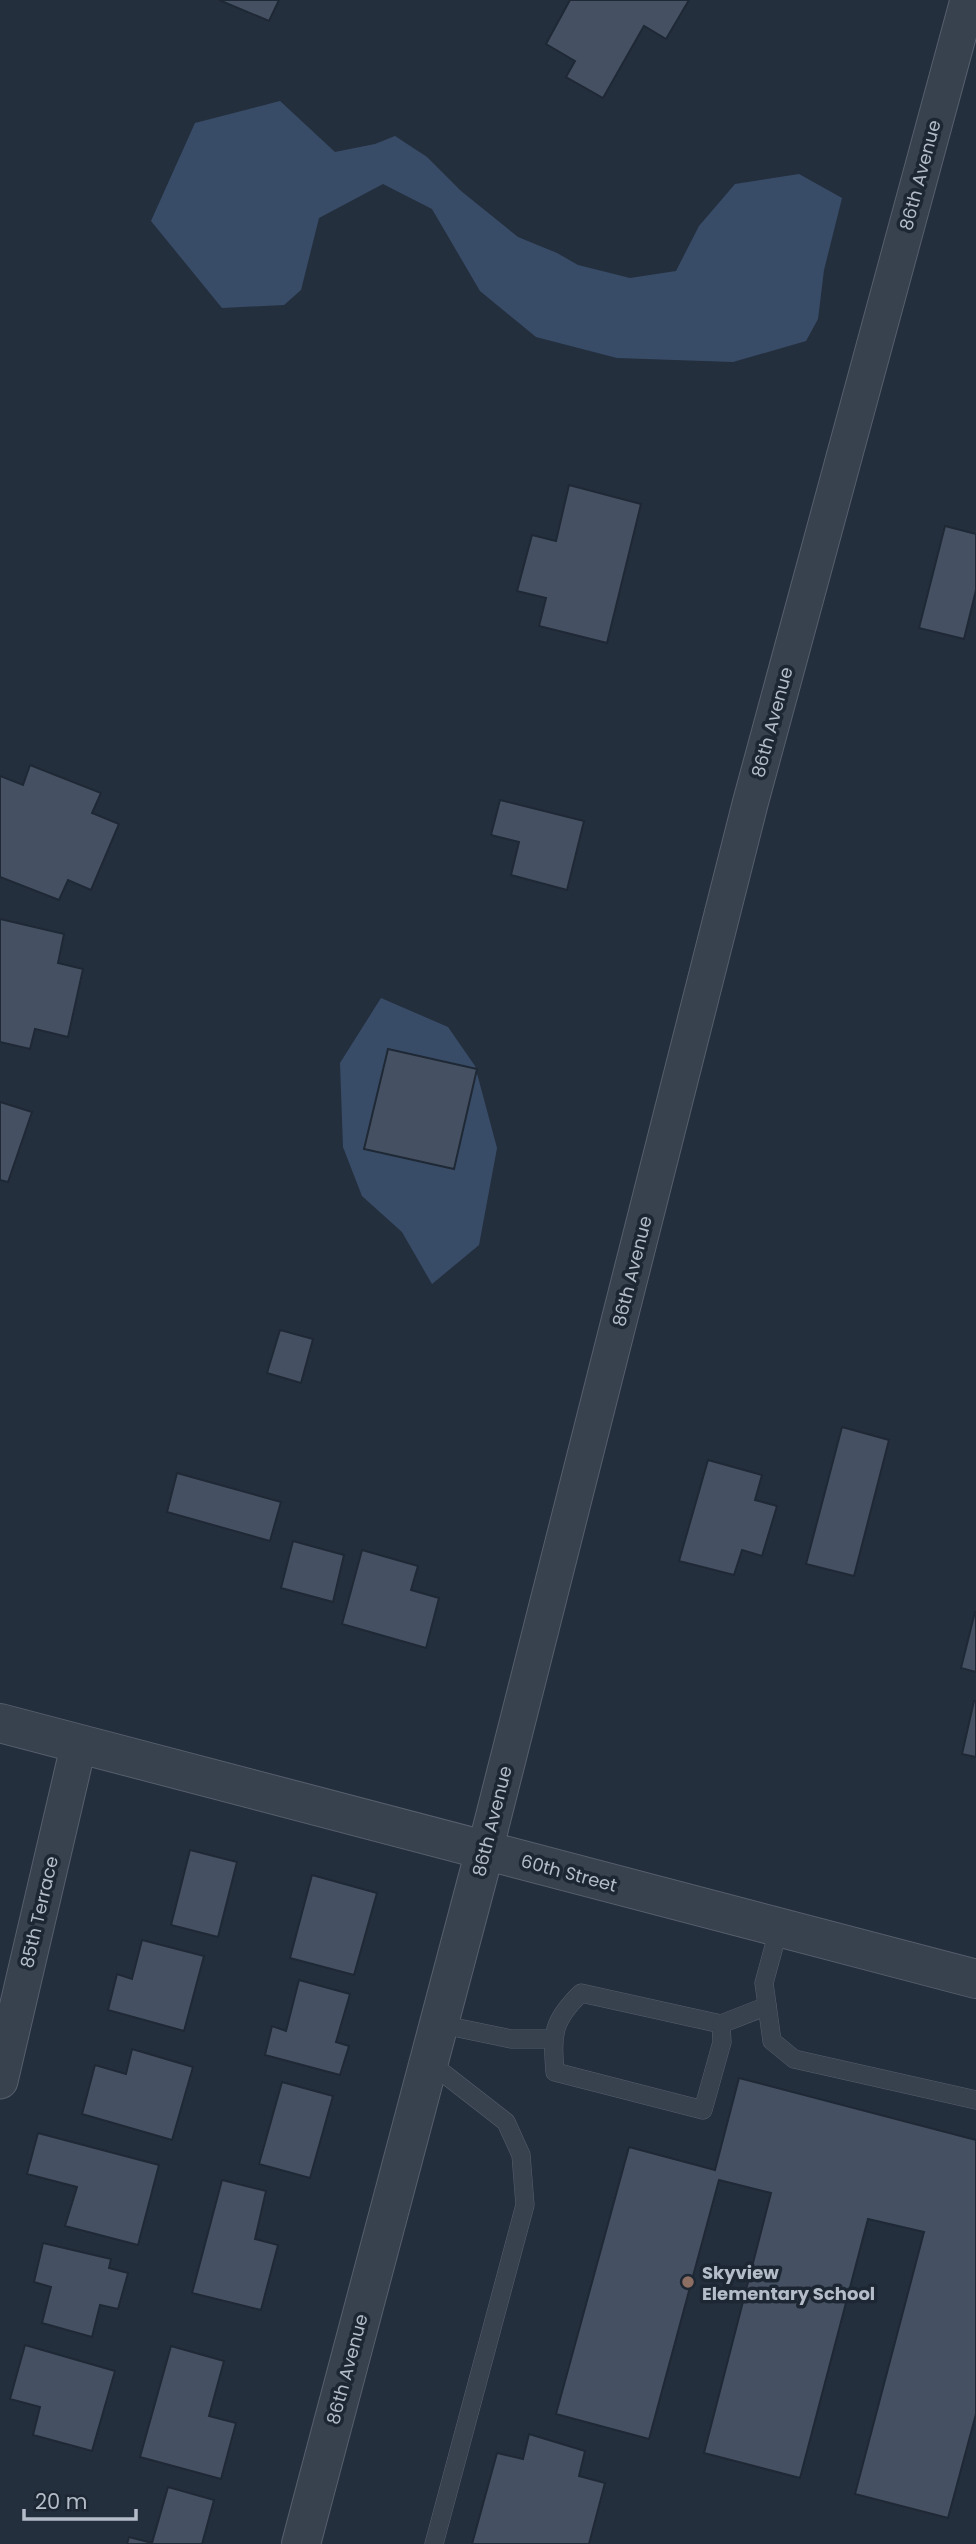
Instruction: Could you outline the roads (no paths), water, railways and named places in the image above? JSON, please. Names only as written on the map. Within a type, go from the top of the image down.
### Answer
[{"type":"street","name":"86th Avenue","points":[[301,2544],[485,1850],[746,817],[968,0]]},
{"type":"street","name":"60th Street","points":[[0,1723],[976,1979]]},
{"type":"street","name":"85th Terrace","points":[[0,2081],[79,1744]]},
{"type":"lane","points":[[779,1927],[764,1983],[772,2041],[794,2059],[976,2100]]},
{"type":"lane","points":[[721,2024],[722,2042],[703,2110],[555,2072],[552,2039],[562,2011],[580,1993],[721,2024],[767,2006]]},
{"type":"lane","points":[[439,2024],[511,2039],[552,2039]]},
{"type":"lane","points":[[429,2062],[506,2122],[520,2155],[525,2205],[434,2544]]},
{"type":"water","points":[[280,101],[335,152],[375,144],[395,136],[427,157],[461,191],[518,237],[578,265],[630,278],[676,271],[699,226],[735,184],[799,174],[842,198],[824,270],[818,319],[806,341],[733,362],[617,358],[536,337],[480,291],[432,209],[383,184],[319,218],[301,290],[284,305],[222,308],[151,221],[195,123]]},
{"type":"water","points":[[381,998],[448,1027],[475,1066],[497,1148],[479,1245],[432,1284],[402,1232],[362,1196],[343,1147],[340,1063]]},
{"type":"place","name":"Skyview Elementary School","points":[[688,2282]]}]
